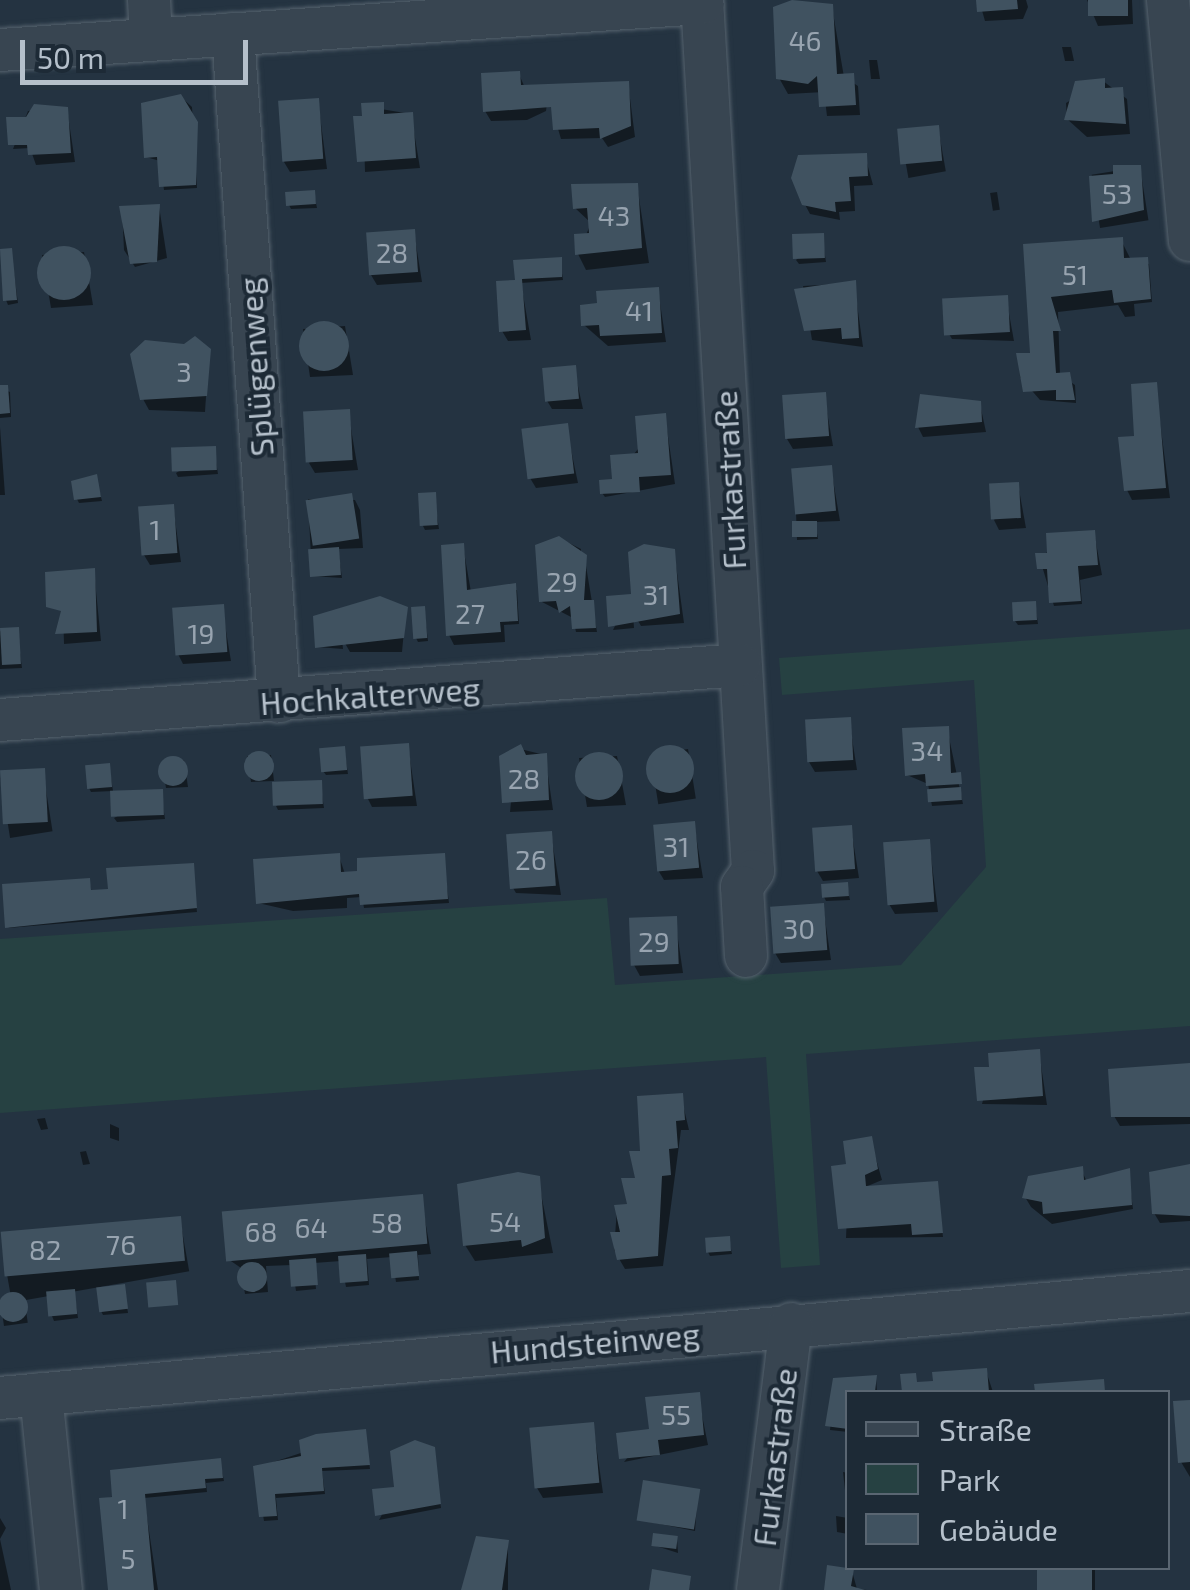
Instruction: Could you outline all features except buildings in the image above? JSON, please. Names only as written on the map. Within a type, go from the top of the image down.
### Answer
[{"type":"street","points":[[1168,0],[1190,240]]},
{"type":"street","points":[[0,50],[150,19],[233,34],[702,1]]},
{"type":"street","name":"Furkastraße","points":[[702,1],[752,871],[742,887],[746,956]]},
{"type":"street","name":"Splügenweg","points":[[233,34],[279,701]]},
{"type":"street","name":"Hochkalterweg","points":[[0,720],[740,665]]},
{"type":"street","name":"Hundsteinweg","points":[[21,1396],[1190,1291]]},
{"type":"street","name":"Furkastraße","points":[[758,1590],[790,1324]]},
{"type":"street","points":[[21,1396],[61,1590]]},
{"type":"green space","points":[[1190,629],[1190,1026],[806,1054],[820,1265],[781,1268],[766,1057],[0,1113],[0,939],[607,898],[615,985],[901,965],[986,867],[974,680],[782,695],[779,658]]}]
